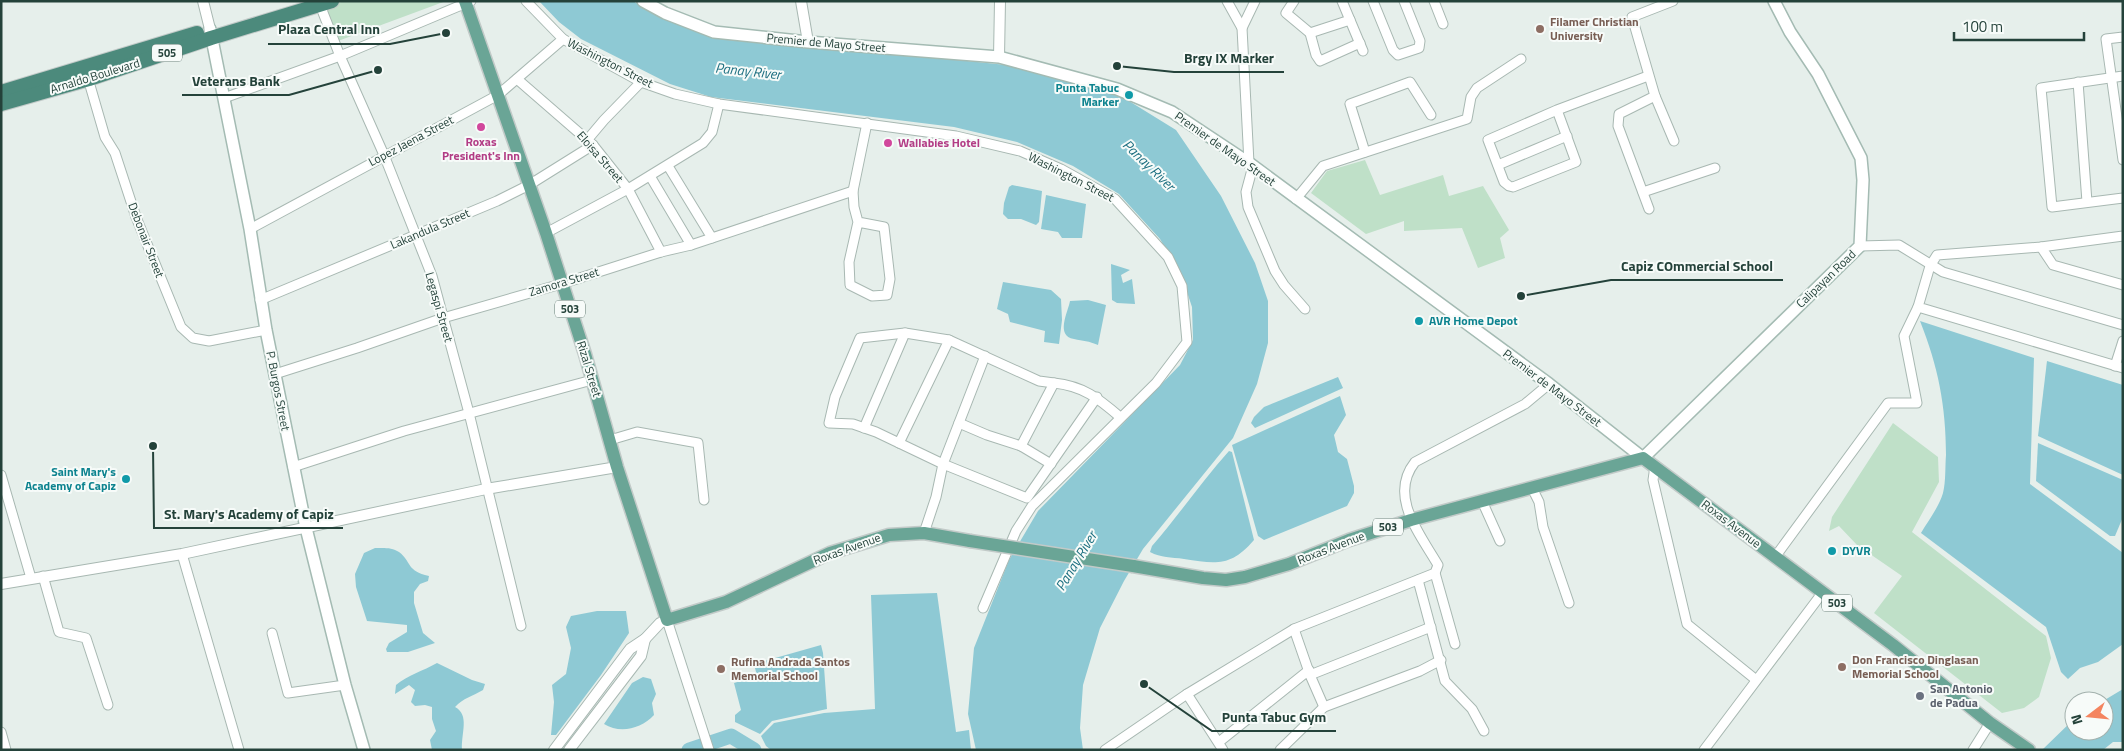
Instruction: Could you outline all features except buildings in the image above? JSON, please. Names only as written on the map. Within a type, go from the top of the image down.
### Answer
[{"type":"highway","name":"Arnaldo Boulevard","points":[[210,34],[300,1]]},
{"type":"highway","name":"Arnaldo Boulevard","points":[[1,104],[87,73],[210,34],[323,2]]},
{"type":"highway","name":"Arnaldo Boulevard","points":[[1,92],[87,73]]},
{"type":"main road","name":"Premier de Mayo Street","points":[[643,1],[665,13],[714,32],[808,42],[999,56],[1117,89],[1172,112],[1251,165],[1549,384],[1643,458]]},
{"type":"main road","name":"Calipayan Road","points":[[1643,458],[1860,246],[1863,180],[1861,158],[1818,74],[1790,32],[1774,1]]},
{"type":"main road","name":"Rizal Street","points":[[468,2],[546,233],[617,467],[667,620]]},
{"type":"main road","name":"P. Burgos Street","points":[[210,34],[250,229],[260,300],[306,528],[345,684],[364,750]]},
{"type":"main road","name":"Roxas Avenue","points":[[667,620],[726,602],[830,553],[889,535],[924,533],[1203,578],[1226,580],[1245,577],[1290,564],[1349,540],[1411,520],[1643,458],[1822,592],[1990,723],[2029,750]]},
{"type":"street","points":[[203,1],[210,34]]},
{"type":"street","name":"Washington Street","points":[[526,1],[563,39],[641,82],[675,94],[719,104],[956,136],[1020,151],[1061,170],[1115,199],[1145,229],[1168,257],[1182,286],[1187,342],[1156,383],[1032,506],[1016,531],[983,608]]},
{"type":"street","points":[[801,1],[808,42]]},
{"type":"street","points":[[999,56],[1000,1]]},
{"type":"street","points":[[1227,1],[1242,28],[1251,165],[1246,192],[1248,207],[1275,271],[1284,285],[1305,309]]},
{"type":"street","points":[[1242,28],[1255,1]]},
{"type":"street","points":[[1294,1],[1286,13],[1310,33],[1316,55],[1320,61],[1361,47],[1342,1]]},
{"type":"street","points":[[1373,1],[1393,50],[1398,55],[1419,48],[1420,41],[1404,1]]},
{"type":"street","points":[[1434,1],[1443,24]]},
{"type":"street","points":[[1673,1],[1632,17],[1648,76],[1674,141]]},
{"type":"street","name":"Legaspi Street","points":[[323,2],[340,56],[384,155],[432,276],[469,413],[486,489],[521,626]]},
{"type":"street","points":[[224,98],[340,56],[468,2]]},
{"type":"street","points":[[1310,33],[1350,20]]},
{"type":"street","points":[[2123,37],[2106,39],[2123,160]]},
{"type":"street","name":"Lopez Jaena Street","points":[[250,229],[498,95],[563,39]]},
{"type":"street","points":[[1296,199],[1323,166],[1467,120],[1471,97],[1477,88],[1521,59]]},
{"type":"street","name":"Debonair Street","points":[[87,73],[105,137],[115,153],[136,217],[181,327],[193,338],[209,341],[266,330]]},
{"type":"street","points":[[1557,110],[1576,162],[1513,187],[1509,186],[1504,182],[1488,140],[1557,110],[1648,76]]},
{"type":"street","points":[[2123,76],[2040,88],[2052,207],[2123,198]]},
{"type":"street","name":"Eloisa Street","points":[[517,79],[590,142],[628,190],[661,252]]},
{"type":"street","name":"Lakandula Street","points":[[260,300],[497,201],[529,185],[590,142],[604,120],[641,82]]},
{"type":"street","points":[[1365,152],[1350,104],[1410,82],[1431,115]]},
{"type":"street","points":[[2078,82],[2087,202]]},
{"type":"street","points":[[1649,209],[1618,126],[1619,114],[1655,96]]},
{"type":"street","points":[[546,233],[628,190],[703,143],[712,132],[719,104]]},
{"type":"street","points":[[858,222],[884,226],[890,279],[887,296],[872,296],[850,284],[848,262],[858,222],[854,207],[853,191],[867,123]]},
{"type":"street","points":[[1498,165],[1567,136]]},
{"type":"street","points":[[668,166],[712,238]]},
{"type":"street","points":[[1643,192],[1715,168]]},
{"type":"street","points":[[650,176],[691,245]]},
{"type":"street","name":"Zamora Street","points":[[275,374],[443,318],[562,284],[661,252],[691,245],[853,191]]},
{"type":"street","points":[[1775,557],[1888,403],[1917,402],[1904,336],[1918,307],[1930,266],[1937,255],[2041,247],[2123,236]]},
{"type":"street","points":[[1860,246],[1898,245],[1930,266],[1960,278],[2123,325]]},
{"type":"street","points":[[2041,247],[2053,265],[2123,285]]},
{"type":"street","points":[[1918,307],[2119,367],[2123,341]]},
{"type":"street","points":[[1097,397],[1027,498],[943,464],[864,428],[852,424],[829,423],[834,397],[860,338],[905,333],[949,340],[1039,382],[1070,385],[1097,397],[1120,417]]},
{"type":"street","points":[[864,428],[905,333]]},
{"type":"street","points":[[899,443],[949,340]]},
{"type":"street","points":[[924,533],[936,497],[943,464],[985,356]]},
{"type":"street","points":[[293,466],[404,431],[592,380]]},
{"type":"street","points":[[1021,446],[1054,383]]},
{"type":"street","points":[[1455,644],[1435,573],[1438,565],[1411,520],[1404,485],[1407,472],[1415,462],[1525,404],[1549,384]]},
{"type":"street","points":[[959,423],[987,435],[1021,446],[1051,464]]},
{"type":"street","points":[[610,440],[637,432],[698,442],[704,500]]},
{"type":"street","points":[[1655,466],[1653,480],[1687,624],[1756,679]]},
{"type":"street","points":[[1,584],[182,554],[486,489],[617,467]]},
{"type":"street","points":[[1,474],[31,578]]},
{"type":"street","points":[[1532,488],[1539,502],[1543,527],[1569,603]]},
{"type":"street","points":[[1482,501],[1500,541]]},
{"type":"street","points":[[182,554],[239,750]]},
{"type":"street","points":[[1105,750],[1187,694],[1294,629],[1435,573]]},
{"type":"street","points":[[43,576],[59,632],[86,638],[108,706]]},
{"type":"street","points":[[1418,580],[1441,660],[1441,670],[1445,681],[1472,709],[1484,731]]},
{"type":"street","points":[[1704,750],[1822,592]]},
{"type":"street","points":[[554,750],[630,649],[645,639],[654,627],[667,620]]},
{"type":"street","name":"Rizal Street","points":[[667,620],[709,750]]},
{"type":"street","points":[[1187,694],[1221,748],[1309,673],[1430,627]]},
{"type":"street","points":[[1294,629],[1309,673],[1324,707]]},
{"type":"street","points":[[272,633],[288,693],[345,684]]},
{"type":"street","points":[[569,750],[641,656],[645,639]]},
{"type":"street","points":[[1280,750],[1324,707],[1420,671],[1441,660]]},
{"type":"street","points":[[1973,750],[1990,723]]},
{"type":"street","points":[[1,732],[6,750]]},
{"type":"green space","points":[[344,1],[446,1],[338,41],[326,7]]},
{"type":"green space","points":[[1365,160],[1380,195],[1443,175],[1449,196],[1483,186],[1509,230],[1500,238],[1505,258],[1478,268],[1462,228],[1404,231],[1404,221],[1366,234],[1311,193],[1327,171]]},
{"type":"green space","points":[[1893,423],[1938,457],[1939,482],[1912,532],[2046,636],[2051,658],[2039,697],[2024,708],[2002,713],[1874,613],[1902,576],[1857,545],[1839,526],[1829,531],[1832,517]]},
{"type":"water","name":"Panay River","points":[[539,1],[633,1],[653,13],[705,34],[1016,66],[1116,93],[1176,130],[1221,196],[1255,263],[1268,301],[1268,343],[1257,384],[1233,438],[1143,549],[1100,628],[1083,685],[1080,728],[1083,750],[976,750],[968,714],[974,648],[1009,560],[1038,511],[1180,365],[1193,340],[1192,307],[1181,274],[1160,239],[1119,194],[1073,166],[1017,142],[954,127],[711,97],[670,84],[581,39],[559,22]]},
{"type":"water","points":[[1012,185],[1042,191],[1039,222],[1036,225],[1021,219],[1008,219],[1003,214],[1004,203],[1009,187]]},
{"type":"water","points":[[1046,195],[1086,204],[1082,238],[1062,238],[1058,232],[1041,229]]},
{"type":"water","points":[[1111,264],[1130,270],[1121,275],[1123,283],[1132,279],[1135,304],[1117,303],[1112,300]]},
{"type":"water","points":[[1003,282],[1051,290],[1061,299],[1062,320],[1059,344],[1044,342],[1045,331],[1010,322],[1008,314],[997,309]]},
{"type":"water","points":[[1088,300],[1106,305],[1098,345],[1068,337],[1064,329],[1065,317],[1070,301]]},
{"type":"water","points":[[1920,321],[2034,358],[2030,484],[2123,553],[2123,644],[2098,662],[2080,668],[2068,679],[2061,672],[2046,627],[1921,533],[1936,509],[1943,493],[1946,437],[1940,387],[1932,354]]},
{"type":"water","points":[[2047,361],[2123,385],[2123,475],[2038,436]]},
{"type":"water","points":[[1338,377],[1343,388],[1255,428],[1251,423],[1264,407]]},
{"type":"water","points":[[1340,396],[1346,415],[1334,435],[1338,452],[1347,459],[1354,493],[1347,506],[1264,540],[1258,536],[1232,445]]},
{"type":"water","points":[[2038,443],[2123,480],[2123,517],[2115,536],[2110,536],[2036,481]]},
{"type":"water","points":[[1229,451],[1232,452],[1254,540],[1238,555],[1222,562],[1205,562],[1166,557],[1150,552],[1152,546]]},
{"type":"water","points":[[375,548],[396,550],[416,572],[429,576],[428,581],[420,584],[414,592],[414,603],[423,633],[435,643],[408,652],[387,652],[386,649],[389,643],[407,632],[407,625],[367,621],[356,587],[355,574],[364,553]]},
{"type":"water","points":[[937,593],[956,732],[969,730],[971,750],[771,750],[766,746],[761,736],[774,723],[824,713],[875,709],[871,595]]},
{"type":"water","points":[[597,611],[626,611],[629,633],[601,675],[556,735],[551,735],[554,702],[552,685],[566,674],[571,648],[566,627],[571,616]]},
{"type":"water","points":[[821,645],[827,709],[772,721],[760,734],[735,722],[735,715],[741,710],[734,683],[751,678],[756,672],[754,664]]},
{"type":"water","points":[[437,663],[472,680],[485,684],[483,690],[465,699],[455,707],[460,710],[464,720],[462,750],[432,750],[430,740],[436,731],[432,719],[432,707],[425,705],[415,706],[411,702],[415,690],[409,685],[395,694],[396,685]]},
{"type":"water","points":[[643,677],[651,679],[656,694],[652,703],[654,715],[643,724],[630,729],[617,729],[604,724],[632,683]]},
{"type":"water","points":[[2123,689],[2123,742],[2113,742],[2103,750],[2042,750],[2064,729],[2064,741],[2114,741],[2114,694]]},
{"type":"waterway","points":[[689,750],[731,736],[754,750]]},
{"type":"place","name":"Filamer Christian University","points":[[1540,29]]},
{"type":"place","name":"Plaza Central Inn","points":[[446,33]]},
{"type":"place","name":"Brgy IX Marker","points":[[1117,66]]},
{"type":"place","name":"Veterans Bank","points":[[378,70]]},
{"type":"place","name":"Punta Tabuc Marker","points":[[1129,95]]},
{"type":"place","name":"Roxas President's Inn","points":[[481,127]]},
{"type":"place","name":"Wallabies Hotel","points":[[888,143]]},
{"type":"place","name":"Capiz COmmercial School","points":[[1521,296]]},
{"type":"place","name":"AVR Home Depot","points":[[1419,321]]},
{"type":"place","name":"St. Mary's Academy of Capiz","points":[[153,446]]},
{"type":"place","name":"Saint Mary's Academy of Capiz","points":[[126,479]]},
{"type":"place","name":"DYVR","points":[[1832,551]]},
{"type":"place","name":"Don Francisco Dinglasan Memorial School","points":[[1842,667]]},
{"type":"place","name":"Rufina Andrada Santos Memorial School","points":[[721,669]]},
{"type":"place","name":"Punta Tabuc Gym","points":[[1144,684]]},
{"type":"place","name":"San Antonio de Padua","points":[[1920,696]]}]
